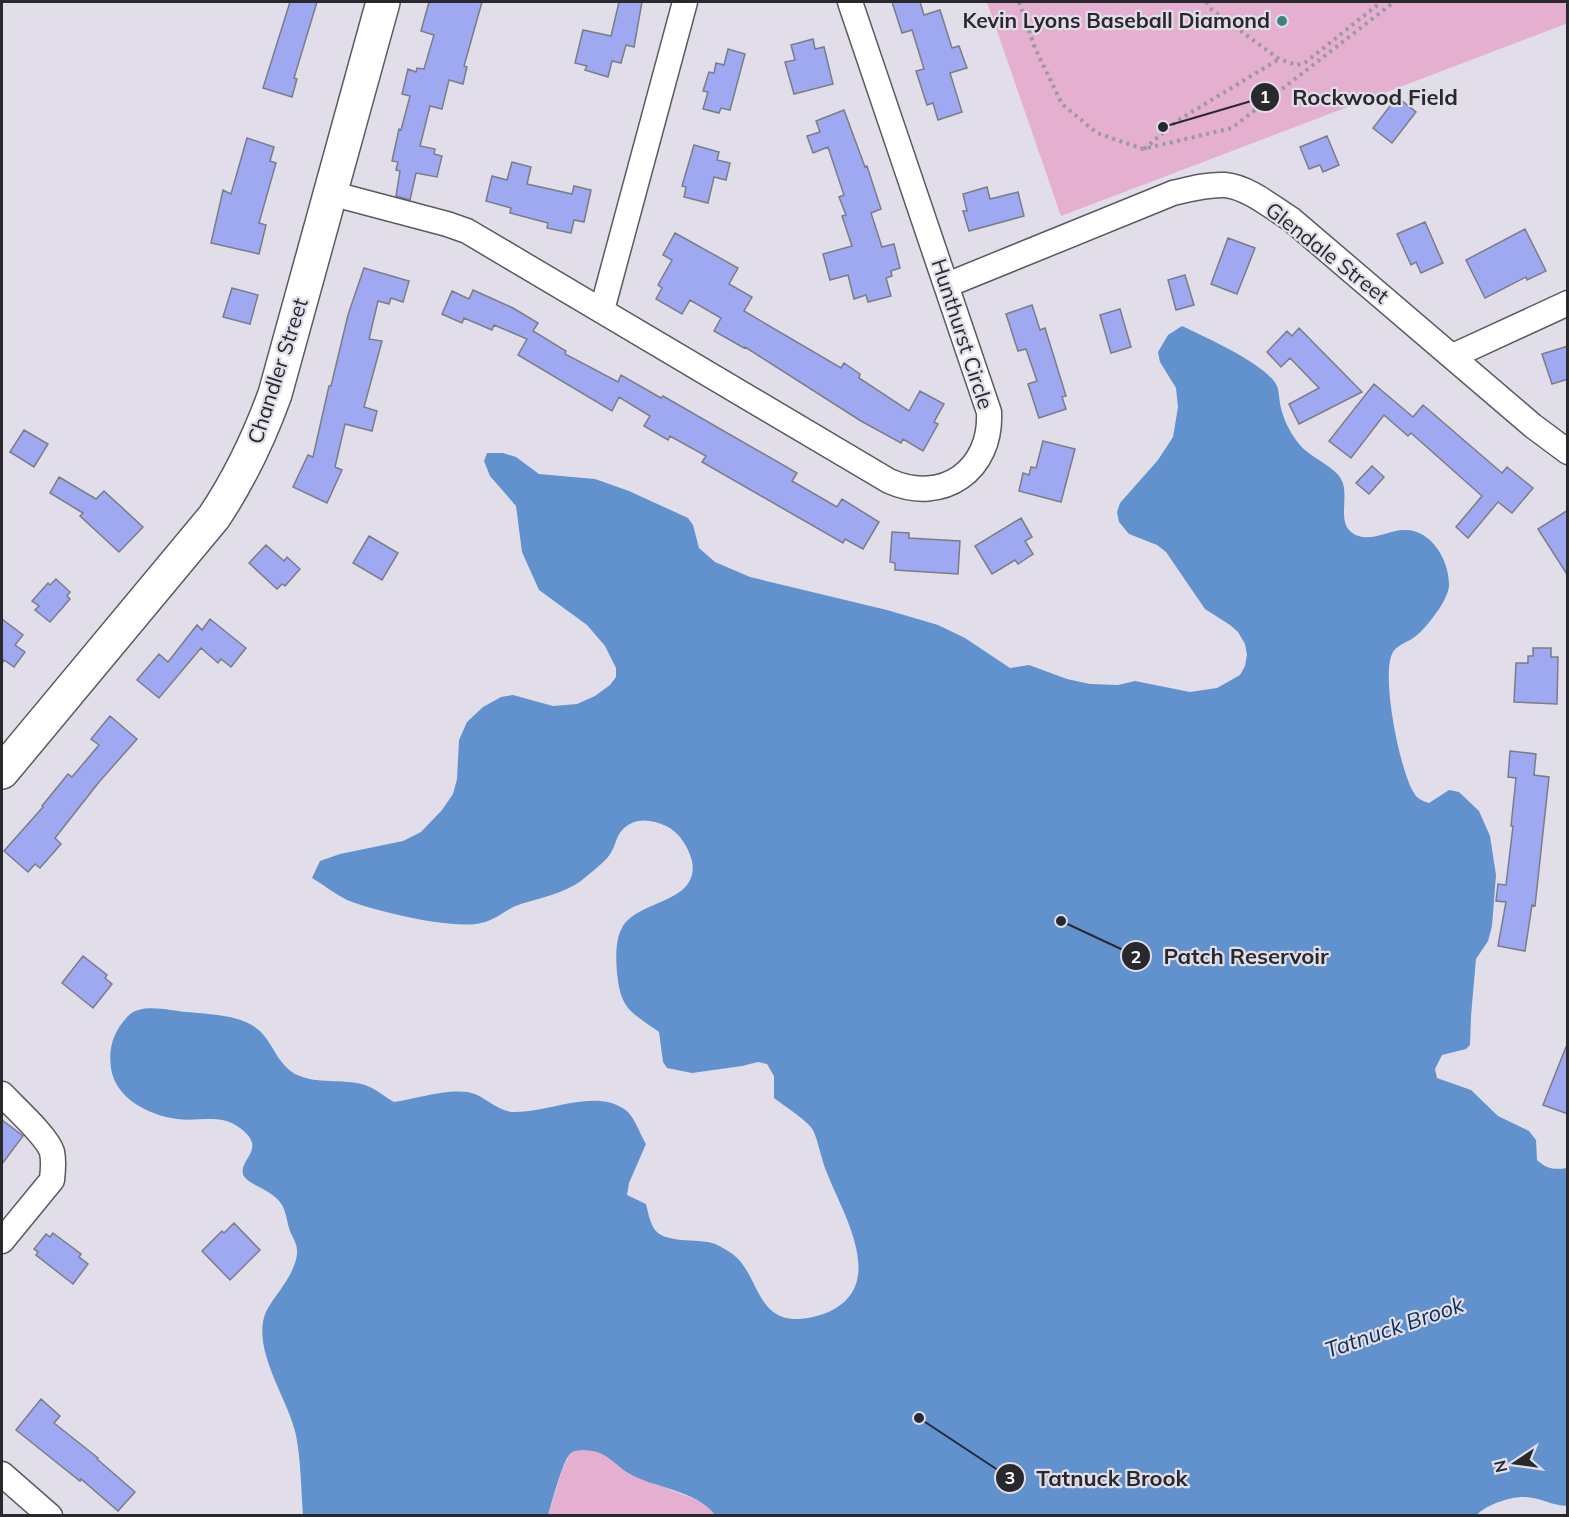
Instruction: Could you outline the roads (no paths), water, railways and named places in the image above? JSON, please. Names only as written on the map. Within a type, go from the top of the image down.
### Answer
[{"type":"main road","name":"Chandler Street","points":[[2,772],[214,517],[243,470],[275,394],[383,2]]},
{"type":"street","points":[[602,310],[685,2]]},
{"type":"street","name":"Hunthurst Circle","points":[[330,193],[467,231],[889,481],[911,489],[945,485],[965,473],[980,456],[990,423],[986,401],[850,2]]},
{"type":"street","name":"Glendale Street","points":[[947,285],[1173,193],[1226,185],[1249,193],[1292,220],[1533,426],[1568,452]]},
{"type":"street","points":[[1453,356],[1568,303]]},
{"type":"street","points":[[2,1094],[48,1144],[53,1160],[52,1180],[2,1242]]},
{"type":"street","points":[[2,1474],[50,1515]]},
{"type":"water","points":[[1182,326],[1249,360],[1271,378],[1277,386],[1283,415],[1293,436],[1305,450],[1338,474],[1341,479],[1345,521],[1351,532],[1357,536],[1370,537],[1404,530],[1414,531],[1430,540],[1446,565],[1449,584],[1442,604],[1421,632],[1393,652],[1389,680],[1393,722],[1403,765],[1415,795],[1420,800],[1429,803],[1449,790],[1459,792],[1479,811],[1490,836],[1496,875],[1492,926],[1488,941],[1476,959],[1470,1045],[1466,1049],[1442,1055],[1435,1069],[1437,1078],[1471,1090],[1498,1116],[1529,1131],[1536,1140],[1537,1160],[1541,1163],[1551,1168],[1567,1168],[1567,1506],[1525,1497],[1499,1502],[1485,1508],[1476,1516],[715,1515],[697,1500],[638,1478],[601,1454],[583,1450],[573,1452],[567,1458],[548,1515],[303,1515],[296,1435],[269,1365],[262,1336],[263,1322],[270,1304],[287,1281],[294,1265],[297,1255],[296,1245],[282,1205],[273,1195],[249,1181],[243,1174],[243,1168],[252,1147],[247,1134],[237,1126],[223,1120],[185,1120],[155,1114],[135,1103],[119,1088],[111,1068],[111,1046],[119,1028],[128,1016],[140,1009],[156,1008],[219,1015],[241,1020],[259,1030],[282,1062],[295,1074],[312,1079],[365,1085],[394,1102],[457,1091],[475,1094],[512,1112],[525,1112],[584,1101],[612,1103],[628,1112],[646,1144],[629,1183],[627,1195],[646,1204],[652,1224],[660,1234],[673,1239],[714,1244],[738,1258],[761,1298],[776,1314],[796,1319],[826,1313],[845,1301],[855,1286],[858,1269],[851,1229],[825,1168],[813,1130],[774,1098],[774,1076],[767,1064],[758,1062],[692,1073],[667,1068],[663,1062],[659,1032],[634,1014],[621,995],[616,956],[618,938],[622,928],[640,911],[666,900],[687,886],[692,875],[692,861],[688,850],[679,836],[671,829],[660,823],[634,822],[618,836],[608,857],[581,881],[560,892],[516,906],[481,923],[433,922],[375,909],[347,900],[312,878],[320,861],[340,854],[403,841],[421,832],[442,810],[453,794],[457,779],[459,740],[467,722],[483,707],[501,697],[513,695],[553,706],[577,704],[595,696],[610,685],[616,677],[616,668],[605,646],[587,625],[539,590],[522,552],[516,506],[490,476],[484,461],[487,453],[503,453],[516,457],[539,474],[595,479],[629,491],[688,518],[693,525],[699,548],[715,562],[750,577],[887,610],[938,625],[965,638],[1010,668],[1029,665],[1067,679],[1090,684],[1118,685],[1135,681],[1190,692],[1217,688],[1240,675],[1247,655],[1245,644],[1238,632],[1230,625],[1205,609],[1166,552],[1157,545],[1129,534],[1119,522],[1117,512],[1120,503],[1158,460],[1173,437],[1178,407],[1176,388],[1160,362],[1158,352],[1168,335]]},
{"type":"place","name":"Kevin Lyons Baseball Diamond","points":[[1282,21]]},
{"type":"place","name":"Rockwood Field","points":[[1163,127]]},
{"type":"place","name":"Patch Reservoir","points":[[1061,921]]},
{"type":"place","name":"Tatnuck Brook","points":[[919,1418]]}]
